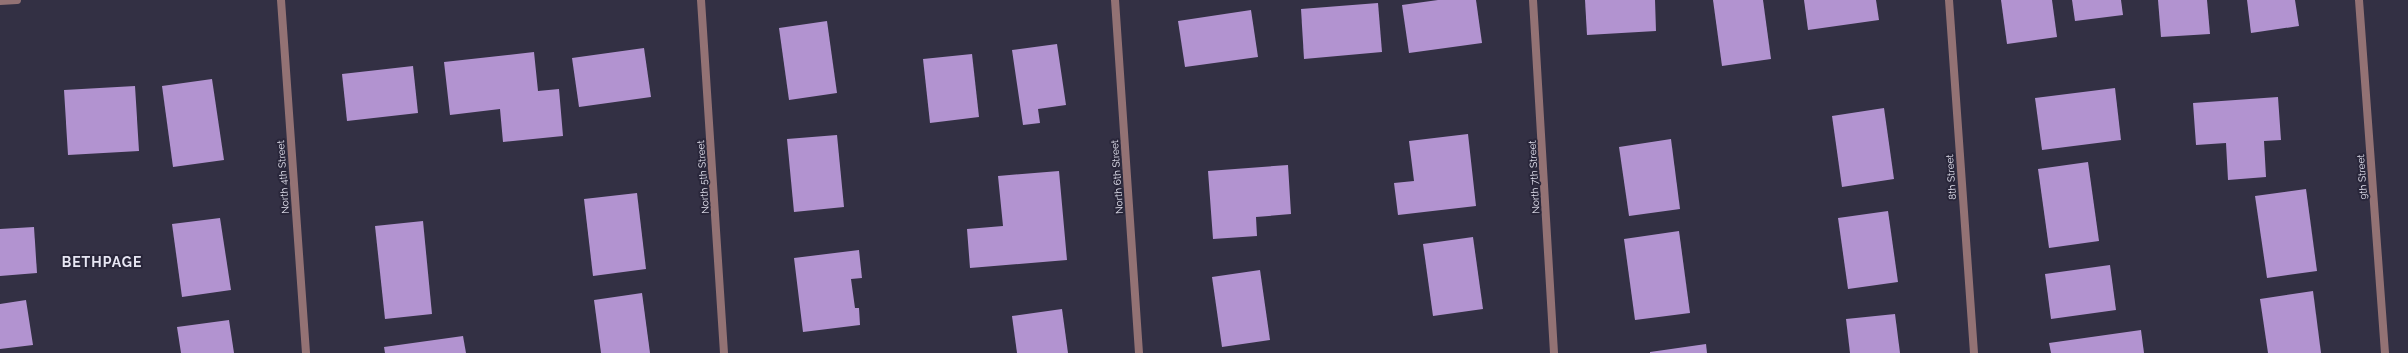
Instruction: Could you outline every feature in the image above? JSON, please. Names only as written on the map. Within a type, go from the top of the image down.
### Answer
[{"type":"street","points":[[0,1],[17,0]]},
{"type":"street","name":"North 4th Street","points":[[281,0],[306,353]]},
{"type":"street","name":"North 5th Street","points":[[702,0],[724,353]]},
{"type":"street","name":"North 6th Street","points":[[1115,0],[1139,353]]},
{"type":"street","name":"North 7th Street","points":[[1533,0],[1554,353]]},
{"type":"street","name":"8th Street","points":[[1949,0],[1974,353]]},
{"type":"street","name":"9th Street","points":[[2359,0],[2385,353]]},
{"type":"building","points":[[1438,0],[1476,0],[1482,43],[1409,53],[1402,5]]},
{"type":"building","points":[[1585,0],[1655,0],[1656,31],[1587,35]]},
{"type":"building","points":[[1713,0],[1763,0],[1771,59],[1722,66]]},
{"type":"building","points":[[1804,0],[1876,0],[1879,20],[1808,30]]},
{"type":"building","points":[[2001,0],[2052,0],[2057,37],[2007,44]]},
{"type":"building","points":[[2072,0],[2121,0],[2123,15],[2075,21]]},
{"type":"building","points":[[2158,0],[2207,0],[2210,34],[2161,37]]},
{"type":"building","points":[[2247,0],[2295,0],[2299,26],[2251,33]]},
{"type":"building","points":[[1378,3],[1382,52],[1304,59],[1301,9]]},
{"type":"building","points":[[1251,10],[1258,57],[1185,67],[1178,21]]},
{"type":"building","points":[[827,21],[837,93],[789,100],[779,28]]},
{"type":"building","points":[[1057,44],[1066,105],[1038,109],[1040,123],[1023,125],[1012,50]]},
{"type":"building","points":[[644,48],[651,97],[579,107],[572,58]]},
{"type":"building","points":[[534,52],[538,91],[559,89],[563,136],[503,142],[500,109],[450,115],[444,62]]},
{"type":"building","points":[[972,54],[979,117],[930,123],[923,59]]},
{"type":"building","points":[[413,66],[418,113],[347,121],[342,74]]},
{"type":"building","points":[[212,79],[224,160],[173,167],[162,86]]},
{"type":"building","points":[[135,86],[139,151],[68,155],[64,90]]},
{"type":"building","points":[[2115,88],[2121,140],[2042,150],[2035,98]]},
{"type":"building","points":[[2278,97],[2281,140],[2264,141],[2266,177],[2228,180],[2226,143],[2196,145],[2193,103]]},
{"type":"building","points":[[1884,108],[1894,179],[1842,187],[1832,116]]},
{"type":"building","points":[[1468,134],[1476,206],[1398,215],[1394,183],[1414,181],[1409,141]]},
{"type":"building","points":[[837,135],[844,207],[794,212],[787,139]]},
{"type":"building","points":[[1671,139],[1680,209],[1629,216],[1619,147]]},
{"type":"building","points":[[2088,162],[2099,241],[2049,248],[2038,169]]},
{"type":"building","points":[[1288,165],[1291,214],[1256,217],[1257,236],[1213,239],[1208,171]]},
{"type":"building","points":[[1059,171],[1067,260],[970,268],[967,229],[1003,226],[998,176]]},
{"type":"building","points":[[2306,189],[2317,271],[2267,278],[2255,196]]},
{"type":"building","points":[[637,193],[646,269],[593,276],[584,199]]},
{"type":"building","points":[[1888,211],[1898,282],[1848,289],[1838,218]]},
{"type":"building","points":[[220,218],[231,290],[182,297],[172,224]]},
{"type":"building","points":[[423,221],[432,314],[385,319],[375,226]]},
{"type":"building","points":[[34,227],[37,273],[0,276],[0,229]]},
{"type":"building","points":[[1679,231],[1690,313],[1635,320],[1624,239]]},
{"type":"building","points":[[1473,237],[1483,309],[1433,316],[1423,244]]},
{"type":"building","points":[[859,250],[862,278],[851,279],[855,308],[859,308],[860,325],[803,332],[794,258]]},
{"type":"building","points":[[2110,265],[2116,310],[2051,319],[2045,274]]},
{"type":"building","points":[[1260,270],[1270,340],[1222,347],[1212,277]]},
{"type":"building","points":[[2313,291],[2321,353],[2268,353],[2260,299]]},
{"type":"building","points":[[642,293],[650,353],[601,353],[594,300]]},
{"type":"building","points":[[26,300],[33,345],[0,349],[0,304]]},
{"type":"building","points":[[1062,309],[1068,353],[1017,353],[1012,316]]},
{"type":"building","points":[[1895,314],[1900,353],[1850,353],[1846,319]]},
{"type":"building","points":[[229,320],[234,353],[181,353],[177,327]]},
{"type":"building","points":[[2141,330],[2144,353],[2051,353],[2049,343]]},
{"type":"building","points":[[463,336],[466,353],[385,353],[384,347]]},
{"type":"building","points":[[1706,344],[1707,353],[1650,353],[1650,352]]},
{"type":"district","name":"BETHPAGE","points":[[102,262]]}]
